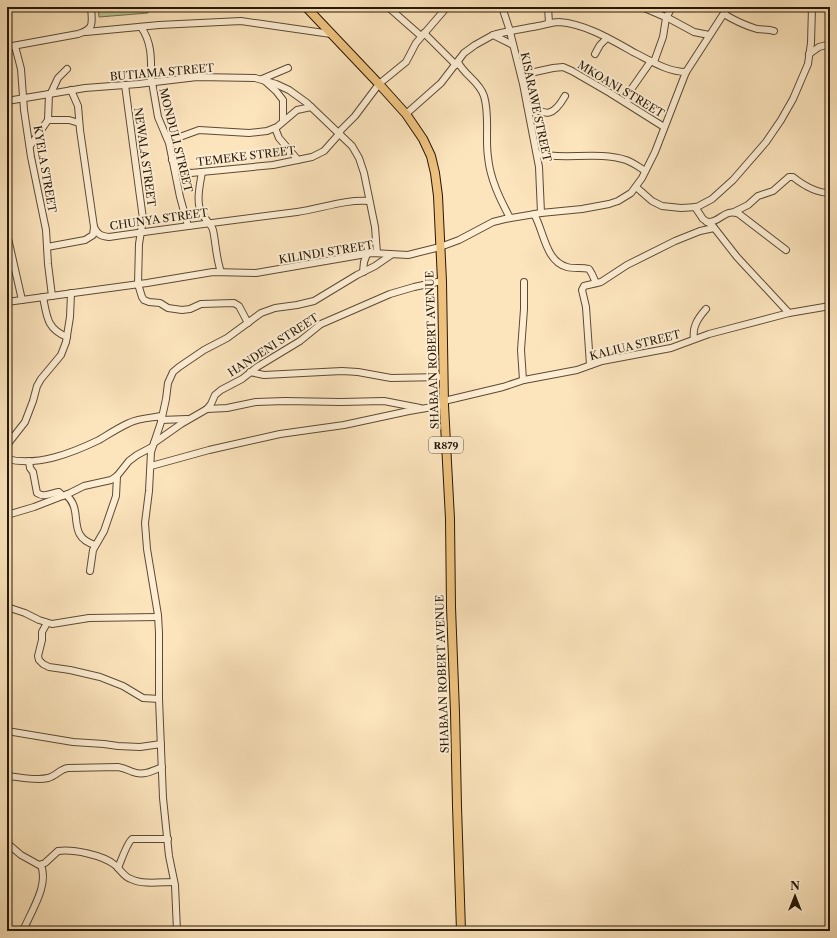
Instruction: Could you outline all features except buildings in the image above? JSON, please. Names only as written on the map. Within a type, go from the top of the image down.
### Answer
[{"type":"main road","name":"SHABAAN ROBERT AVENUE","points":[[306,7],[406,114],[423,139],[431,156],[435,173],[438,196],[442,281],[444,403],[450,519],[451,607],[461,931]]},
{"type":"street","points":[[86,32],[92,24],[91,7]]},
{"type":"street","points":[[388,7],[457,63],[465,74],[481,88],[484,96],[487,119],[488,158],[498,196],[510,218]]},
{"type":"street","name":"TEMEKE STREET","points":[[172,160],[185,171],[190,173],[273,165],[298,160],[321,153],[328,148],[339,132],[355,116],[379,84],[406,62],[414,46],[447,7]]},
{"type":"street","name":"KISARAWE STREET","points":[[502,7],[510,30],[537,154],[541,213]]},
{"type":"street","points":[[548,7],[549,23]]},
{"type":"street","points":[[642,7],[694,32],[709,35]]},
{"type":"street","points":[[627,103],[630,91],[652,62],[663,37],[666,18],[672,7]]},
{"type":"street","name":"KILINDI STREET","points":[[7,302],[138,284],[202,273],[256,273],[311,265],[367,254],[377,253],[408,255],[440,248],[493,222],[534,214],[582,209],[609,204],[626,196],[636,187],[655,152],[686,72],[728,7]]},
{"type":"street","points":[[636,187],[652,201],[662,206],[681,208],[695,207],[712,199],[733,180],[766,142],[793,99],[808,64],[812,7]]},
{"type":"street","points":[[724,14],[733,20],[758,29],[774,32]]},
{"type":"street","points":[[7,47],[86,32],[242,21],[331,34]]},
{"type":"street","points":[[406,114],[437,86],[464,53],[475,45],[493,35],[510,30],[549,23],[560,22],[570,24],[599,34],[670,70],[686,72]]},
{"type":"street","name":"MONDULI STREET","points":[[141,27],[146,34],[151,50],[151,82],[158,117],[166,135],[188,226]]},
{"type":"street","points":[[493,35],[513,45]]},
{"type":"street","points":[[595,54],[600,45],[607,38]]},
{"type":"street","points":[[809,54],[819,47],[830,44]]},
{"type":"street","name":"KYELA STREET","points":[[15,46],[21,69],[24,110],[47,243],[52,296]]},
{"type":"street","name":"MKOANI STREET","points":[[520,74],[563,67],[665,124]]},
{"type":"street","points":[[283,121],[283,100],[263,79],[288,68]]},
{"type":"street","points":[[30,146],[48,120],[50,93],[55,83],[67,69]]},
{"type":"street","name":"BUTIAMA STREET","points":[[7,101],[71,90],[206,76],[263,79],[283,86],[297,95],[339,132],[352,146],[359,158],[364,173],[374,227],[377,253]]},
{"type":"street","name":"NEWALA STREET","points":[[125,85],[142,219],[139,244],[138,284]]},
{"type":"street","name":"CHUNYA STREET","points":[[71,90],[78,106],[79,123],[94,228],[100,236],[109,237],[304,211],[356,201],[369,201]]},
{"type":"street","points":[[527,105],[541,113],[550,112],[557,108],[565,96]]},
{"type":"street","points":[[166,135],[177,138],[199,130],[258,133],[275,128],[297,110],[311,107]]},
{"type":"street","points":[[48,120],[69,120],[79,123]]},
{"type":"street","points":[[275,128],[279,138],[298,160]]},
{"type":"street","points":[[537,154],[554,157],[614,157],[634,164],[645,171]]},
{"type":"street","points":[[202,172],[199,201],[200,209],[211,226],[221,272]]},
{"type":"street","points":[[707,222],[712,223],[725,214],[734,212],[748,205],[758,196],[773,191],[789,176],[810,188],[830,193]]},
{"type":"street","points":[[695,207],[700,215],[714,228],[737,257],[789,313]]},
{"type":"street","points":[[734,212],[742,216],[786,250]]},
{"type":"street","points":[[534,214],[554,260],[568,267],[589,269],[596,283]]},
{"type":"street","points":[[213,232],[220,221]]},
{"type":"street","points":[[47,243],[55,244],[80,241],[90,238],[94,232],[94,228]]},
{"type":"street","points":[[590,365],[586,311],[582,290],[585,285],[601,282],[627,265],[670,243],[700,231],[714,228]]},
{"type":"street","points":[[7,234],[22,300]]},
{"type":"street","points":[[363,272],[367,254]]},
{"type":"street","points":[[177,931],[174,882],[163,798],[159,699],[158,617],[147,549],[145,523],[153,445],[166,399],[168,383],[173,372],[204,350],[227,338],[255,316],[266,310],[297,306],[314,301],[374,266],[391,254]]},
{"type":"street","name":"HANDENI STREET","points":[[117,476],[129,461],[137,455],[189,419],[207,409],[215,395],[242,379],[257,366],[300,341],[316,328],[328,321],[396,292],[442,281]]},
{"type":"street","points":[[523,380],[521,346],[525,304],[524,282]]},
{"type":"street","points":[[138,284],[144,300],[160,303],[170,308],[186,310],[201,304],[237,304],[248,323]]},
{"type":"street","points":[[7,446],[25,422],[32,405],[37,386],[45,373],[61,355],[67,337],[71,293]]},
{"type":"street","points":[[43,297],[48,321],[51,326],[56,332],[67,337]]},
{"type":"street","name":"KALIUA STREET","points":[[151,466],[280,434],[344,425],[421,409],[504,387],[523,380],[577,370],[607,360],[671,348],[709,334],[789,313],[830,306]]},
{"type":"street","points":[[694,340],[693,331],[706,309]]},
{"type":"street","points":[[250,372],[264,375],[326,371],[358,372],[391,378],[444,377]]},
{"type":"street","points":[[207,409],[227,408],[256,402],[285,401],[384,401],[421,409]]},
{"type":"street","points":[[7,459],[22,462],[41,460],[74,451],[100,439],[130,422],[161,418],[189,419]]},
{"type":"street","points":[[29,461],[30,468],[33,472],[37,493],[42,495],[59,492],[69,498],[74,507],[78,532],[87,542],[96,545]]},
{"type":"street","points":[[7,515],[64,496],[81,487],[111,480],[117,476]]},
{"type":"street","points":[[90,571],[93,550],[104,531],[116,496],[117,476]]},
{"type":"street","points":[[7,607],[47,623],[59,623],[90,618],[158,617]]},
{"type":"street","points":[[47,623],[42,632],[42,640],[38,656],[39,660],[43,664],[49,668],[70,670],[100,677],[123,686],[143,698],[159,699]]},
{"type":"street","points":[[7,731],[73,742],[118,746],[140,747],[161,744]]},
{"type":"street","points":[[7,776],[47,778],[61,769],[68,768],[118,767],[135,773],[144,773],[162,768]]},
{"type":"street","points":[[118,868],[132,839],[168,838]]},
{"type":"street","points":[[7,843],[21,855],[40,865],[43,872],[42,887],[23,931]]},
{"type":"street","points":[[40,865],[45,863],[55,852],[60,850],[68,850],[108,860],[131,880],[174,882]]},
{"type":"green space","points":[[98,7],[148,7],[148,13],[99,17]]}]
